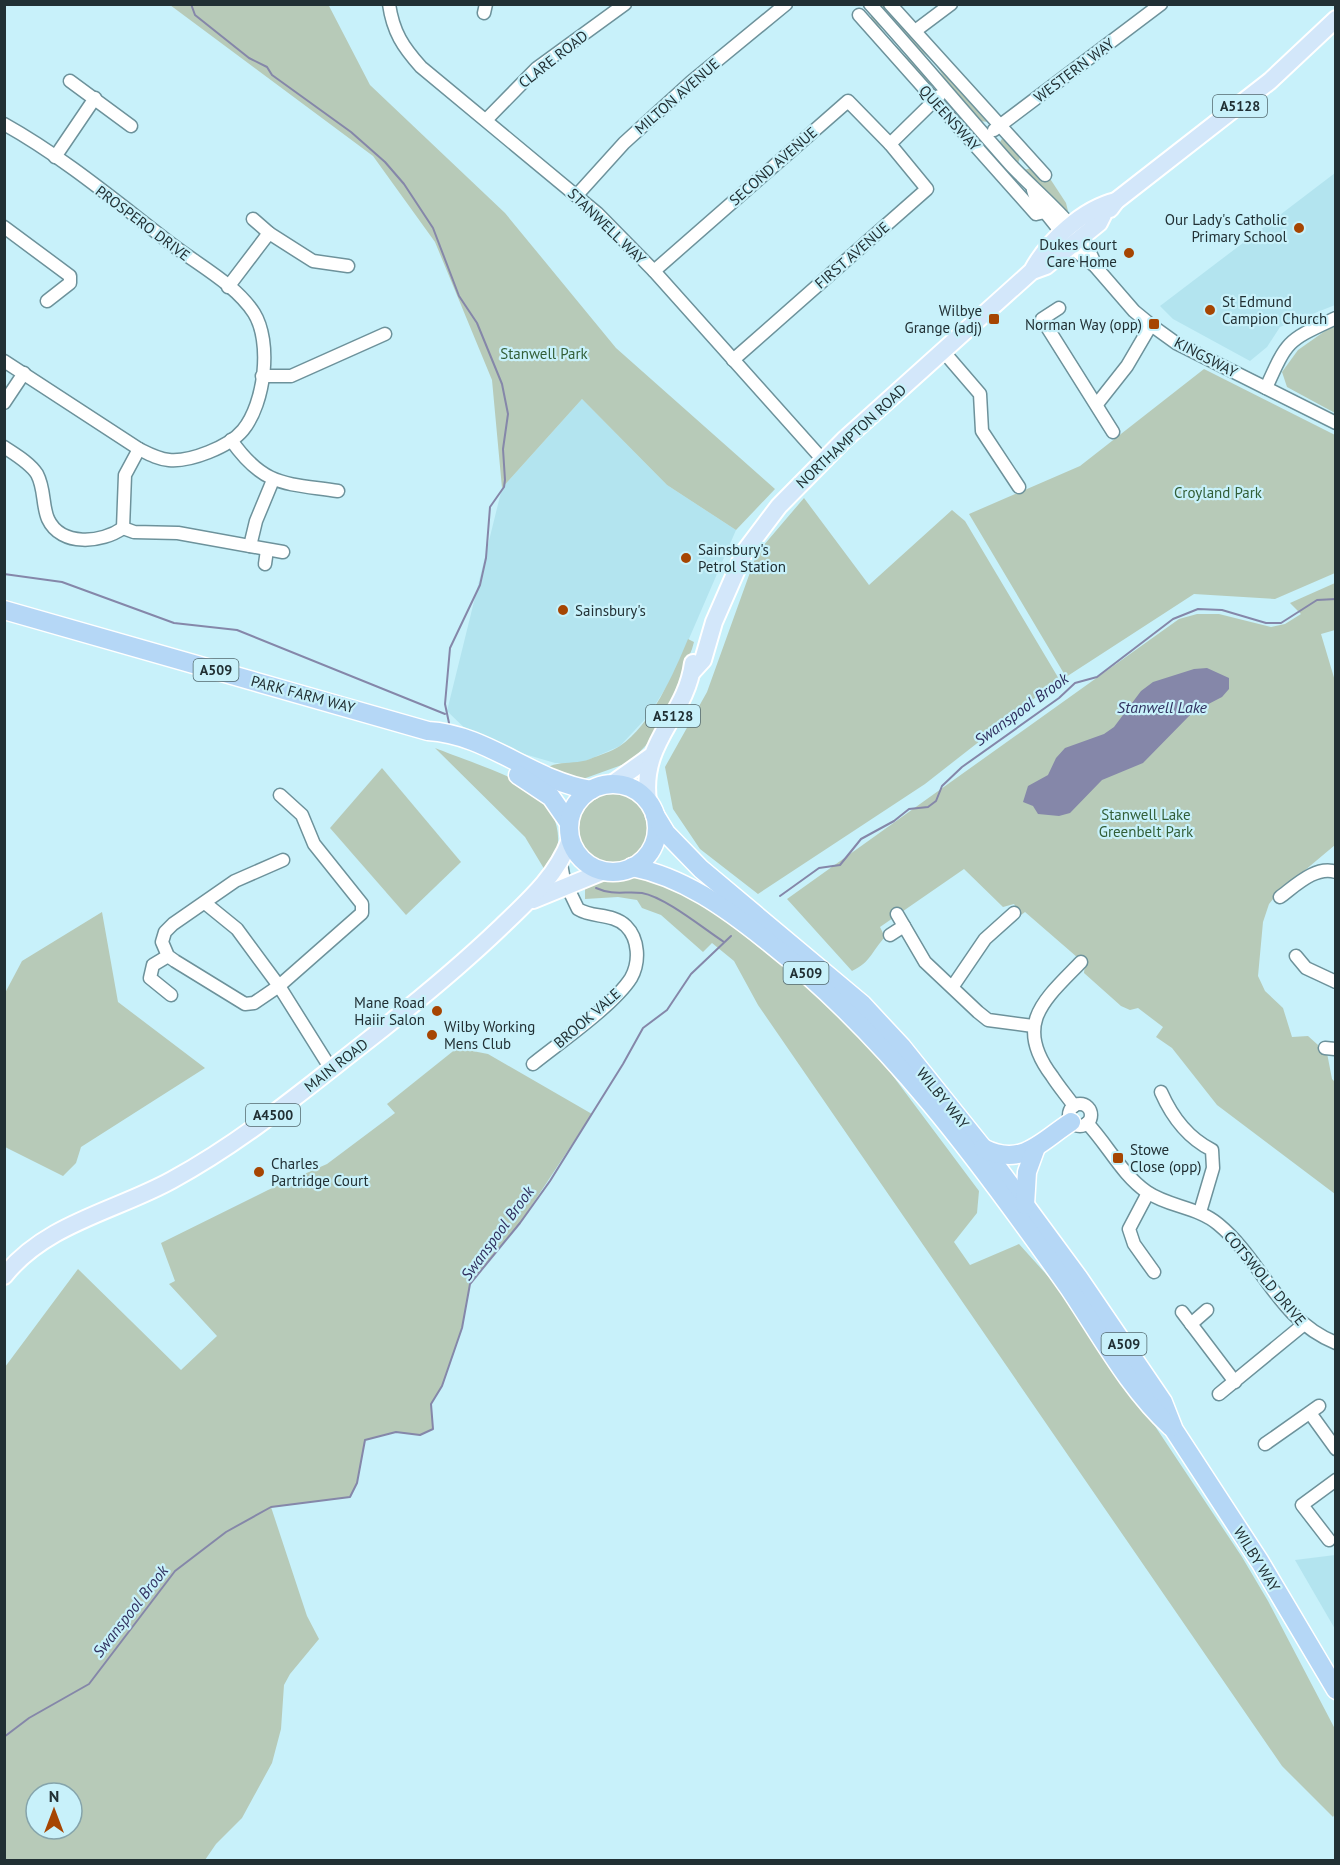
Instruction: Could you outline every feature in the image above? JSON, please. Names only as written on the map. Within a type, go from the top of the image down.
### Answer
[{"type":"highway","name":"PARK FARM WAY","points":[[4,610],[428,731],[536,785],[551,797],[570,832]]},
{"type":"highway","name":"PARK FARM WAY","points":[[428,731],[449,732],[495,751],[556,781],[591,789]]},
{"type":"highway","points":[[612,784],[628,787],[651,808],[656,833],[651,849],[632,867],[614,872],[604,871],[583,860],[570,832],[578,800],[591,789],[612,784]]},
{"type":"highway","name":"WILBY WAY","points":[[651,808],[666,833],[701,869],[862,1004],[902,1047],[983,1148],[1163,1402],[1174,1430],[1254,1553],[1335,1690]]},
{"type":"highway","name":"WILBY WAY","points":[[632,867],[650,871],[687,886],[748,926],[823,987],[877,1040],[986,1176],[1067,1287],[1150,1408],[1174,1430]]},
{"type":"highway","points":[[983,1148],[1008,1156],[1035,1150],[1077,1117]]},
{"type":"highway","points":[[1025,1205],[1027,1172],[1035,1150]]},
{"type":"main road","name":"NORTHAMPTON ROAD","points":[[651,808],[646,783],[650,757],[681,700],[692,672],[703,660],[709,644],[710,631],[735,570],[754,536],[823,460],[1032,271],[1045,248],[1099,223],[1116,201],[1270,81],[1335,19]]},
{"type":"main road","name":"NORTHAMPTON ROAD","points":[[1032,271],[1046,266],[1102,204],[1116,201]]},
{"type":"main road","name":"NORTHAMPTON ROAD","points":[[612,784],[650,757]]},
{"type":"main road","name":"MAIN ROAD","points":[[4,1276],[24,1255],[53,1234],[170,1181],[218,1154],[446,979],[529,902],[561,864],[570,832]]},
{"type":"main road","name":"MAIN ROAD","points":[[529,902],[604,871]]},
{"type":"street","name":"STANWELL WAY","points":[[388,4],[392,27],[402,46],[421,67],[577,195],[654,271],[823,460]]},
{"type":"street","name":"CLARE ROAD","points":[[486,120],[537,68],[625,4]]},
{"type":"street","name":"MILTON AVENUE","points":[[577,195],[624,143],[691,81],[786,4]]},
{"type":"street","name":"QUEENSWAY","points":[[870,4],[1033,190],[1045,212],[1071,236]]},
{"type":"street","points":[[890,4],[1045,175]]},
{"type":"street","points":[[915,31],[951,4]]},
{"type":"street","name":"WESTERN WAY","points":[[987,137],[1161,4]]},
{"type":"street","name":"QUEENSWAY","points":[[859,15],[1036,214],[1045,212]]},
{"type":"street","points":[[70,81],[131,126]]},
{"type":"street","points":[[890,144],[946,89]]},
{"type":"street","points":[[55,157],[95,98]]},
{"type":"street","name":"SECOND AVENUE","points":[[654,271],[848,100],[890,144]]},
{"type":"street","name":"PROSPERO DRIVE","points":[[4,124],[55,157],[228,287],[253,312],[265,339],[262,376]]},
{"type":"street","name":"FIRST AVENUE","points":[[733,360],[927,189],[890,144]]},
{"type":"street","name":"QUEENSWAY","points":[[1033,190],[1044,198],[1071,236]]},
{"type":"street","points":[[253,219],[269,233],[313,261],[348,266]]},
{"type":"street","points":[[4,227],[70,276],[70,283],[47,301]]},
{"type":"street","points":[[228,287],[269,233]]},
{"type":"street","name":"KINGSWAY","points":[[1071,236],[1092,253],[1095,266],[1134,311],[1176,343],[1335,423]]},
{"type":"street","points":[[1059,308],[1041,320],[1113,432]]},
{"type":"street","points":[[1266,388],[1283,349],[1295,338],[1335,318]]},
{"type":"street","points":[[1097,404],[1127,366],[1151,325]]},
{"type":"street","points":[[4,361],[139,449],[156,458],[179,460],[231,440],[248,423],[262,376],[291,376],[385,334]]},
{"type":"street","points":[[943,351],[980,394],[982,431],[1018,487]]},
{"type":"street","points":[[4,403],[24,373]]},
{"type":"street","points":[[231,440],[247,462],[273,480],[338,491]]},
{"type":"street","points":[[4,447],[35,472],[45,497],[48,520],[55,529],[70,538],[96,538],[116,533],[123,528]]},
{"type":"street","points":[[123,528],[125,475],[139,449]]},
{"type":"street","points":[[250,546],[256,521],[273,480]]},
{"type":"street","points":[[123,528],[134,532],[178,533],[283,552]]},
{"type":"street","points":[[265,564],[267,550]]},
{"type":"street","points":[[280,795],[302,815],[314,844],[359,900],[363,910],[331,942],[279,986],[254,1003],[245,1004],[168,956],[162,942],[165,932],[235,880],[283,860]]},
{"type":"street","name":"BROOK VALE","points":[[533,1064],[608,1001],[627,982],[636,966],[636,945],[628,929],[614,918],[578,909],[566,885],[561,864]]},
{"type":"street","points":[[1280,897],[1313,874],[1330,870],[1335,872]]},
{"type":"street","points":[[205,903],[244,937],[279,986],[331,1069]]},
{"type":"street","points":[[953,986],[985,939],[1009,916],[997,909]]},
{"type":"street","points":[[897,914],[925,962],[988,1020],[1033,1026],[1040,1006],[1048,994],[1081,962]]},
{"type":"street","points":[[890,935],[904,926]]},
{"type":"street","points":[[168,956],[153,965],[150,978],[171,995]]},
{"type":"street","points":[[1292,972],[1299,960],[1335,980]]},
{"type":"street","name":"COTSWOLD DRIVE","points":[[1033,1026],[1034,1045],[1051,1076],[1077,1117],[1117,1161],[1148,1193],[1200,1212],[1217,1222],[1233,1237],[1280,1301],[1303,1325],[1335,1343]]},
{"type":"street","points":[[1160,1100],[1201,1145],[1216,1146],[1213,1168],[1200,1212]]},
{"type":"street","points":[[1148,1193],[1123,1229],[1154,1272]]},
{"type":"street","points":[[1191,1324],[1207,1310]]},
{"type":"street","points":[[1182,1312],[1235,1382]]},
{"type":"street","points":[[1219,1394],[1303,1325]]},
{"type":"street","points":[[1265,1444],[1315,1410],[1335,1447]]},
{"type":"street","points":[[1329,1540],[1302,1504],[1335,1480]]},
{"type":"shaded area","name":"Our Lady's Catholic Primary School","points":[[1335,173],[1335,305],[1280,327],[1267,347],[1250,361],[1173,319],[1160,306]]},
{"type":"shaded area","points":[[582,399],[667,485],[736,530],[672,678],[648,716],[620,746],[581,763],[555,763],[477,740],[447,711],[502,488]]},
{"type":"shaded area","points":[[1336,1555],[1335,1629],[1295,1560]]},
{"type":"green space","name":"Stanwell Park","points":[[328,4],[370,85],[505,213],[616,348],[775,489],[736,530],[667,485],[582,399],[502,488],[492,380],[435,242],[373,156],[170,5]]},
{"type":"green space","points":[[889,7],[987,122],[981,121],[948,84],[935,63],[907,39],[879,8]]},
{"type":"green space","points":[[872,14],[886,36],[933,84],[931,87],[869,23]]},
{"type":"green space","points":[[950,103],[983,138],[1037,207],[945,106]]},
{"type":"green space","points":[[1003,137],[1021,155],[1018,163],[1000,142]]},
{"type":"green space","points":[[1031,168],[1047,174],[1066,203],[1068,211],[1065,214],[1024,170]]},
{"type":"green space","points":[[1335,324],[1335,413],[1287,387],[1282,372],[1298,350]]},
{"type":"green space","name":"Croyland Park","points":[[1204,369],[1335,435],[1335,573],[1275,599],[1194,594],[1066,677],[969,514],[1080,466]]},
{"type":"green space","points":[[804,498],[869,585],[952,510],[965,521],[1059,679],[925,784],[758,894],[700,849],[673,809],[665,767],[707,692],[757,553]]},
{"type":"green space","name":"Stanwell Lake Greenbelt Park","points":[[1335,583],[1335,630],[1321,634],[1335,681],[1335,845],[1279,892],[1269,904],[1263,922],[1258,976],[1265,991],[1283,1008],[1292,1037],[1308,1036],[1327,1053],[1332,1079],[1335,1082],[1335,1194],[1217,1105],[1172,1048],[1156,1037],[1163,1027],[1138,1008],[1130,1010],[1121,1006],[1084,973],[1085,964],[1025,912],[1021,915],[1014,904],[1003,907],[964,869],[880,927],[885,937],[867,960],[852,971],[787,899],[1179,619],[1197,614],[1219,614],[1271,627],[1285,624],[1301,614],[1290,603]]},
{"type":"green space","points":[[688,639],[694,642],[671,701],[649,742],[630,762],[583,779],[546,768],[590,759],[620,746],[631,737],[642,725],[660,697]]},
{"type":"green space","points":[[435,748],[518,781],[537,793],[551,811],[558,832],[556,853],[546,872],[525,837]]},
{"type":"green space","points":[[382,768],[461,862],[406,915],[330,828]]},
{"type":"green space","points":[[613,788],[628,791],[640,799],[648,811],[651,826],[648,841],[640,853],[628,861],[613,864],[598,861],[586,853],[578,841],[575,826],[578,811],[586,799],[598,791]]},
{"type":"green space","points":[[648,876],[693,895],[818,994],[869,1044],[979,1191],[977,1213],[954,1242],[970,1265],[1019,1244],[1055,1284],[1133,1393],[1242,1557],[1268,1601],[1335,1729],[1336,1812],[1333,1817],[1282,1766],[758,1005],[734,961],[712,943],[703,952],[661,915],[642,908],[637,900],[618,897],[585,899],[585,887],[605,880]]},
{"type":"green space","points":[[102,912],[118,1002],[205,1068],[81,1147],[76,1163],[63,1176],[5,1147],[5,993],[22,961]]},
{"type":"green space","points":[[457,1048],[488,1054],[592,1114],[520,1223],[470,1284],[462,1328],[442,1386],[431,1404],[433,1429],[420,1435],[396,1432],[365,1440],[357,1483],[350,1497],[271,1507],[307,1616],[319,1639],[290,1674],[284,1685],[281,1729],[272,1763],[242,1818],[216,1844],[205,1860],[5,1860],[5,1367],[78,1269],[181,1370],[217,1336],[169,1284],[175,1281],[161,1243],[268,1190],[327,1164],[395,1113],[387,1104]]},
{"type":"water","name":"Stanwell Lake","points":[[1207,668],[1229,678],[1229,689],[1222,697],[1193,712],[1143,763],[1102,780],[1070,813],[1059,816],[1038,814],[1033,806],[1023,802],[1028,786],[1048,775],[1056,758],[1065,748],[1104,734],[1114,727],[1141,691],[1153,682],[1194,669]]},
{"type":"waterway","points":[[191,4],[195,15],[249,58],[267,67],[272,75],[351,132],[385,162],[404,184],[433,228],[459,296],[477,323],[502,384],[508,414],[503,449],[504,487],[490,507],[486,558],[480,585],[450,648],[445,704],[449,723]]},
{"type":"waterway","points":[[4,574],[62,582],[174,623],[237,630],[445,714]]},
{"type":"waterway","name":"Swanspool Brook","points":[[780,896],[819,868],[840,865],[861,839],[894,821],[909,809],[928,807],[936,801],[942,786],[962,767],[1059,698],[1075,683],[1097,677],[1173,619],[1198,609],[1222,610],[1266,623],[1281,623],[1317,600],[1336,599]]},
{"type":"waterway","points":[[596,888],[608,892],[642,893],[651,896],[673,907],[724,942]]},
{"type":"waterway","name":"Swanspool Brook","points":[[4,1737],[29,1718],[89,1684],[175,1571],[226,1532],[271,1507],[350,1497],[357,1483],[365,1440],[396,1432],[420,1435],[433,1429],[431,1404],[442,1386],[462,1328],[470,1284],[520,1223],[550,1181],[643,1028],[667,1010],[691,974],[731,936]]},
{"type":"place","name":"Our Lady's Catholic Primary School","points":[[1299,228]]},
{"type":"place","name":"Dukes Court Care Home","points":[[1129,253]]},
{"type":"place","name":"St Edmund Campion Church","points":[[1210,310]]},
{"type":"place","name":"Wilbye Grange (adj)","points":[[994,319]]},
{"type":"place","name":"Norman Way (opp)","points":[[1154,324]]},
{"type":"place","name":"Sainsbury's Petrol Station","points":[[686,558]]},
{"type":"place","name":"Sainsbury's","points":[[563,610]]},
{"type":"place","name":"Mane Road Haiir Salon","points":[[437,1011]]},
{"type":"place","name":"Wilby Working Mens Club","points":[[432,1035]]},
{"type":"place","name":"Stowe Close (opp)","points":[[1118,1158]]},
{"type":"place","name":"Charles Partridge Court","points":[[259,1172]]}]
